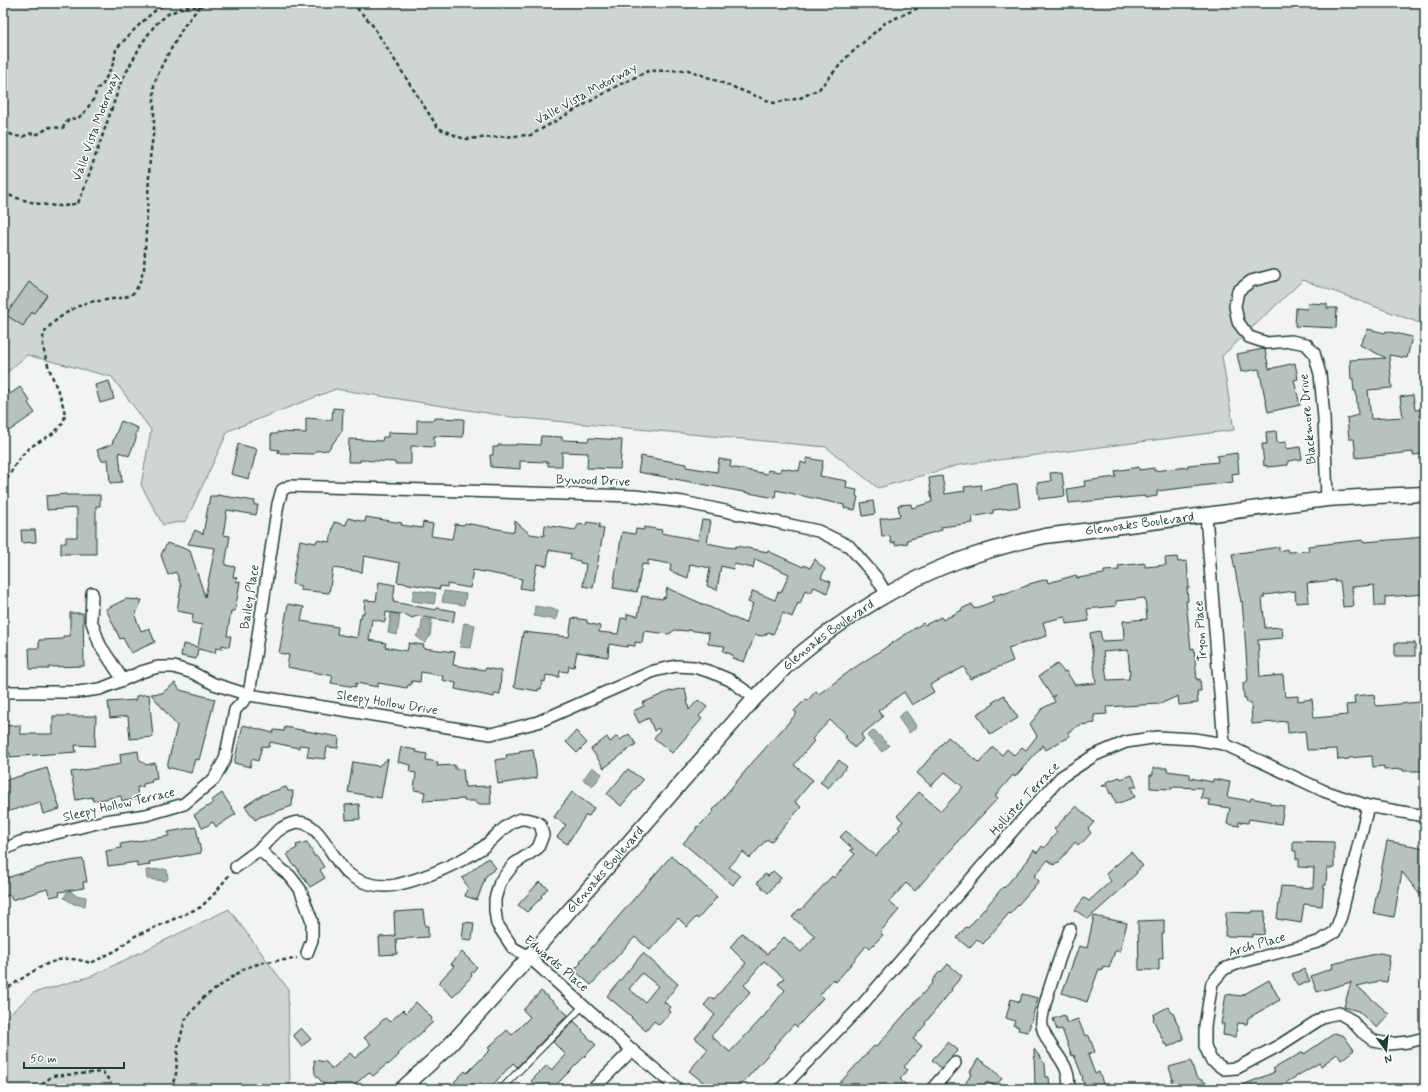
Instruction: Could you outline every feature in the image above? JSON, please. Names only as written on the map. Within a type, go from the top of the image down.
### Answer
[{"type":"street","name":"Blackmore Drive","points":[[1274,275],[1251,281],[1238,291],[1235,306],[1238,322],[1249,337],[1267,343],[1291,341],[1306,344],[1314,353],[1320,374],[1324,418],[1327,499]]},
{"type":"street","name":"Bywood Drive","points":[[278,504],[282,490],[289,486],[296,485],[635,496],[683,502],[818,530],[849,546],[876,577],[887,595]]},
{"type":"street","name":"Glenoaks Boulevard","points":[[402,1089],[448,1047],[493,998],[528,956],[755,698],[794,660],[841,624],[887,595],[931,572],[964,558],[1001,546],[1045,536],[1327,499],[1425,494]]},
{"type":"street","name":"Bailey Place","points":[[249,695],[278,504]]},
{"type":"street","name":"Tryon Place","points":[[1206,515],[1224,744]]},
{"type":"street","points":[[92,593],[91,620],[100,645],[124,680]]},
{"type":"street","name":"Sleepy Hollow Drive","points":[[3,692],[78,692],[100,689],[141,672],[158,667],[174,667],[193,673],[214,684],[249,695],[491,734],[538,722],[654,671],[676,666],[694,667],[711,672],[730,680],[755,698]]},
{"type":"street","name":"Sleepy Hollow Terrace","points":[[3,850],[20,842],[39,839],[105,821],[146,815],[184,804],[214,779],[225,759],[235,710],[249,695]]},
{"type":"street","name":"Hollister Terrace","points":[[781,1089],[862,1005],[1061,777],[1095,755],[1126,742],[1158,737],[1194,738],[1224,744],[1324,791],[1368,806],[1425,816]]},
{"type":"street","name":"Arch Place","points":[[1368,806],[1341,916],[1335,932],[1318,942],[1239,963],[1224,969],[1212,983],[1205,1026],[1205,1046],[1211,1060],[1224,1069],[1236,1068],[1280,1045],[1325,1016],[1339,1014],[1352,1020],[1362,1032],[1374,1041],[1389,1044],[1425,1038]]},
{"type":"street","name":"Edwards Place","points":[[236,867],[259,849],[277,830],[293,823],[308,824],[320,835],[349,875],[363,882],[378,886],[394,885],[413,880],[460,860],[482,847],[515,821],[530,819],[540,824],[543,835],[538,848],[514,864],[500,882],[495,899],[496,924],[513,948],[528,956],[632,1050],[678,1089]]},
{"type":"street","points":[[259,849],[290,876],[300,889],[312,921],[312,940],[307,953]]},
{"type":"street","points":[[1068,1089],[1069,1084],[1067,1068],[1046,1039],[1042,1024],[1044,1008],[1070,929]]},
{"type":"street","points":[[593,1089],[632,1050]]},
{"type":"street","points":[[932,1089],[955,1063]]},
{"type":"lane","points":[[501,1089],[583,1006]]},
{"type":"path","points":[[3,131],[15,136],[23,137],[32,133],[38,134],[50,127],[63,128],[65,123],[69,120],[73,118],[77,119],[84,113],[95,97],[96,90],[103,84],[114,62],[116,49],[152,13],[166,3]]},
{"type":"path","name":"Valle Vista Motorway","points":[[3,193],[22,200],[43,204],[63,206],[78,203],[121,82],[142,43],[155,25],[168,14],[184,7],[211,3]]},
{"type":"path","name":"Valle Vista Motorway","points":[[352,3],[371,23],[438,128],[464,139],[531,135],[617,86],[648,71],[689,70],[774,103],[800,98],[819,89],[847,57],[885,23],[929,3]]},
{"type":"path","points":[[3,486],[25,452],[60,428],[65,418],[62,404],[47,364],[43,345],[44,333],[54,322],[82,304],[118,299],[131,294],[140,283],[144,269],[150,158],[154,128],[154,84],[162,65],[184,26],[199,4]]},
{"type":"path","points":[[3,991],[51,962],[66,959],[81,960],[91,963],[117,950],[133,937],[201,907],[216,892],[236,867]]},
{"type":"path","points":[[171,1089],[176,1074],[178,1046],[185,1020],[203,998],[245,968],[264,962],[294,959],[307,953]]},
{"type":"path","points":[[37,1089],[52,1076],[103,1072],[111,1083]]},
{"type":"shaded area","points":[[3,3],[1425,3],[1425,325],[1303,280],[1222,356],[1234,430],[959,465],[878,488],[826,447],[512,417],[336,389],[228,431],[186,521],[163,525],[141,485],[151,430],[112,377],[27,355],[3,376]]},
{"type":"shaded area","points":[[414,590],[436,593],[434,604],[412,601]]},
{"type":"shaded area","points":[[444,591],[466,594],[464,605],[442,602]]},
{"type":"shaded area","points":[[535,606],[558,610],[556,620],[534,616]]},
{"type":"shaded area","points":[[391,613],[400,615],[397,635],[388,633]]},
{"type":"shaded area","points":[[422,619],[432,620],[430,636],[425,643],[416,636],[421,630]]},
{"type":"shaded area","points":[[464,623],[475,625],[471,648],[460,647]]},
{"type":"shaded area","points":[[906,711],[917,727],[909,733],[898,717]]},
{"type":"shaded area","points":[[874,730],[889,746],[882,752],[867,736]]},
{"type":"shaded area","points":[[592,767],[602,774],[593,786],[583,780]]},
{"type":"shaded area","points":[[146,870],[167,870],[168,879],[165,881],[147,879]]},
{"type":"shaded area","points":[[71,891],[75,895],[86,897],[85,906],[74,904],[64,898],[67,892]]},
{"type":"shaded area","points":[[229,909],[288,989],[290,1089],[3,1089],[3,1020],[33,993],[92,976]]},
{"type":"building","points":[[29,282],[47,295],[34,313],[32,312],[23,326],[6,315]]},
{"type":"building","points":[[1308,303],[1327,304],[1327,308],[1337,308],[1336,328],[1295,326],[1296,308],[1307,309]]},
{"type":"building","points":[[1368,329],[1385,333],[1386,331],[1412,337],[1407,358],[1389,355],[1392,388],[1368,390],[1371,419],[1403,417],[1400,397],[1413,395],[1415,410],[1425,409],[1425,454],[1413,455],[1413,452],[1356,458],[1354,439],[1349,439],[1347,418],[1358,415],[1356,391],[1354,391],[1353,379],[1351,379],[1350,360],[1386,358],[1360,345]]},
{"type":"building","points":[[1263,349],[1265,350],[1269,369],[1295,363],[1298,379],[1294,380],[1300,405],[1268,412],[1259,369],[1241,372],[1237,354]]},
{"type":"building","points":[[109,381],[114,399],[100,403],[95,385]]},
{"type":"building","points":[[3,385],[10,394],[20,387],[30,401],[28,403],[35,413],[3,435]]},
{"type":"building","points":[[333,408],[343,409],[342,431],[328,450],[315,451],[314,454],[278,453],[279,450],[271,449],[271,434],[277,434],[277,432],[306,433],[306,418],[332,420]]},
{"type":"building","points":[[434,418],[464,419],[463,437],[434,436],[434,447],[411,446],[411,464],[395,464],[395,462],[360,460],[360,462],[348,462],[349,439],[382,441],[383,437],[388,437],[388,432],[417,433],[417,420],[434,420]]},
{"type":"building","points":[[121,421],[138,428],[136,439],[129,456],[119,452],[122,482],[110,483],[108,459],[102,461],[97,450],[112,444]]},
{"type":"building","points":[[1276,431],[1277,443],[1286,442],[1286,449],[1300,447],[1302,459],[1288,461],[1288,465],[1264,466],[1262,444],[1267,444],[1266,432]]},
{"type":"building","points":[[541,436],[562,437],[562,440],[588,441],[589,438],[622,440],[620,469],[587,468],[588,453],[562,452],[562,466],[548,466],[548,462],[520,461],[520,469],[491,467],[490,455],[493,455],[493,447],[498,447],[498,445],[516,444],[540,445]]},
{"type":"building","points":[[238,444],[257,449],[249,479],[231,474]]},
{"type":"building","points":[[1237,453],[1239,473],[1232,474],[1233,482],[1157,491],[1157,496],[1145,498],[1145,496],[1069,503],[1067,489],[1085,486],[1084,481],[1116,477],[1115,471],[1139,467],[1139,470],[1154,468],[1154,471],[1188,467],[1188,465],[1218,462],[1217,456]]},
{"type":"building","points":[[641,456],[686,464],[686,467],[717,472],[719,459],[731,461],[730,467],[767,474],[768,470],[780,472],[781,468],[799,471],[801,462],[806,464],[807,458],[823,461],[820,476],[847,481],[846,488],[857,490],[856,496],[858,497],[855,510],[844,508],[844,505],[776,490],[775,498],[638,472]]},
{"type":"building","points":[[1062,472],[1065,496],[1039,499],[1037,483],[1051,481],[1050,473]]},
{"type":"building","points":[[942,476],[945,494],[965,491],[964,487],[981,485],[982,491],[1017,484],[1020,507],[993,510],[993,513],[972,517],[973,523],[941,527],[942,530],[907,540],[908,543],[895,545],[895,542],[891,543],[890,536],[882,537],[880,519],[900,516],[898,505],[911,504],[912,508],[932,502],[929,478]]},
{"type":"building","points":[[66,494],[100,495],[100,506],[96,506],[96,554],[61,554],[61,543],[66,543],[66,537],[77,537],[77,508],[47,510],[46,496]]},
{"type":"building","points":[[217,495],[255,501],[254,505],[258,505],[256,515],[227,510],[223,535],[230,536],[225,565],[235,567],[233,577],[237,578],[236,581],[240,582],[235,611],[231,611],[227,636],[231,636],[229,647],[222,645],[222,649],[216,648],[215,653],[198,649],[196,659],[181,656],[183,644],[198,647],[202,625],[192,623],[193,614],[177,611],[181,586],[176,572],[168,575],[161,555],[167,543],[190,551],[205,597],[215,548],[188,544],[195,530],[203,534],[210,496]]},
{"type":"building","points":[[873,501],[875,514],[863,516],[861,503]]},
{"type":"building","points":[[366,517],[422,528],[423,522],[433,524],[431,536],[452,539],[455,524],[464,525],[465,523],[514,532],[515,521],[530,534],[544,536],[545,525],[575,530],[579,524],[586,525],[587,522],[600,524],[599,528],[604,529],[593,588],[583,586],[586,564],[570,559],[571,554],[549,550],[547,566],[537,564],[532,590],[520,588],[522,579],[473,570],[470,588],[447,584],[447,587],[440,586],[440,589],[397,582],[400,563],[364,556],[362,572],[333,568],[329,593],[300,590],[301,586],[292,584],[300,540],[316,543],[317,540],[330,542],[334,522],[346,525],[348,518],[365,522]]},
{"type":"building","points":[[702,520],[711,521],[707,543],[727,547],[735,548],[736,546],[768,551],[803,567],[804,565],[810,568],[815,559],[825,569],[821,578],[831,582],[827,593],[814,587],[811,593],[805,590],[800,604],[798,603],[792,617],[783,613],[773,634],[769,632],[763,636],[755,635],[744,662],[732,658],[733,655],[723,651],[725,646],[708,644],[709,633],[688,630],[675,630],[669,634],[644,631],[642,643],[635,642],[635,646],[628,645],[627,647],[609,644],[608,657],[577,652],[574,667],[569,666],[568,672],[560,671],[559,677],[546,675],[545,682],[542,681],[541,689],[538,689],[538,691],[514,687],[523,632],[569,637],[572,618],[587,620],[587,623],[600,626],[599,632],[618,634],[621,618],[627,619],[627,614],[638,616],[642,596],[663,599],[663,597],[665,598],[667,588],[745,623],[753,604],[748,602],[753,591],[775,600],[778,592],[781,593],[789,574],[755,559],[753,568],[734,564],[733,569],[721,566],[717,590],[707,586],[710,568],[690,564],[688,578],[670,571],[671,564],[648,560],[648,565],[642,564],[637,592],[613,588],[622,532],[635,534],[636,529],[644,530],[644,527],[662,530],[661,533],[698,540]]},
{"type":"building","points":[[21,530],[35,530],[36,542],[22,543]]},
{"type":"building","points":[[1424,536],[1425,594],[1385,597],[1385,606],[1375,606],[1374,585],[1352,587],[1354,606],[1343,607],[1340,581],[1335,582],[1335,580],[1307,583],[1309,602],[1296,603],[1295,591],[1264,595],[1264,598],[1262,598],[1265,628],[1282,627],[1283,638],[1258,640],[1260,677],[1283,675],[1285,697],[1298,696],[1298,701],[1312,699],[1314,718],[1347,715],[1346,705],[1355,704],[1354,696],[1374,694],[1375,705],[1377,706],[1420,702],[1423,718],[1425,718],[1425,771],[1403,771],[1403,769],[1384,770],[1384,766],[1373,767],[1372,756],[1338,760],[1337,749],[1307,750],[1305,731],[1288,733],[1287,721],[1252,724],[1251,702],[1247,703],[1246,698],[1244,698],[1243,683],[1247,683],[1248,680],[1242,601],[1241,602],[1232,554],[1279,547],[1279,551],[1287,549],[1288,552],[1309,551],[1308,546]]},
{"type":"building","points":[[1177,557],[1178,562],[1187,561],[1189,588],[1187,588],[1188,601],[1186,601],[1191,649],[1194,648],[1197,680],[1200,679],[1201,691],[1197,691],[1198,703],[1179,705],[1178,696],[1160,704],[1106,707],[1107,714],[1094,715],[1095,723],[1080,725],[1068,732],[1070,736],[1046,750],[1043,745],[1015,777],[1013,775],[995,796],[998,798],[957,842],[915,891],[906,883],[889,902],[899,910],[880,932],[883,935],[870,948],[867,945],[836,982],[833,979],[820,995],[823,998],[797,1027],[794,1024],[737,1089],[712,1089],[689,1071],[708,1049],[695,1038],[715,1015],[704,1005],[711,997],[714,999],[746,963],[730,947],[742,933],[767,954],[784,937],[801,952],[815,936],[792,917],[799,909],[801,910],[832,876],[834,878],[855,854],[850,850],[853,849],[840,837],[846,831],[876,856],[900,829],[898,827],[903,821],[897,816],[919,792],[941,811],[963,787],[945,772],[931,786],[917,773],[948,737],[979,763],[993,747],[1002,755],[1007,749],[1014,755],[1022,747],[1026,750],[1037,736],[1030,724],[1043,708],[1055,702],[1053,698],[1055,695],[1052,697],[1039,676],[1057,664],[1064,672],[1066,671],[1075,685],[1096,683],[1090,633],[1100,631],[1102,641],[1124,640],[1123,621],[1147,619],[1145,598],[1116,601],[1116,606],[1087,609],[1089,621],[1066,624],[1065,617],[1043,622],[1047,636],[1008,648],[1013,661],[970,679],[964,667],[930,685],[934,692],[912,705],[904,692],[878,711],[883,717],[861,735],[864,739],[854,748],[845,737],[847,736],[830,720],[812,739],[814,741],[794,765],[813,780],[795,802],[801,807],[771,842],[767,839],[750,858],[743,852],[729,867],[740,876],[733,885],[683,843],[696,830],[696,827],[699,826],[714,811],[713,810],[752,763],[797,713],[794,711],[806,699],[808,700],[816,691],[819,694],[854,668],[923,623],[925,625],[941,617],[943,620],[972,604],[974,609],[994,601],[992,596],[1003,594],[1047,579],[1048,583],[1076,575],[1077,578],[1104,574],[1104,571],[1119,570],[1118,566],[1145,563],[1145,567],[1166,565],[1165,558]],"holes":[[[1128,650],[1129,679],[1107,680],[1103,652]],[[764,961],[784,978],[778,984],[785,990],[764,1016],[730,1052],[711,1036],[751,992],[744,985]]]},
{"type":"building","points":[[379,582],[395,585],[393,602],[436,610],[437,608],[455,611],[453,622],[417,616],[412,618],[407,615],[386,612],[385,622],[372,619],[369,640],[386,643],[385,647],[407,651],[409,643],[424,645],[423,648],[455,652],[453,665],[501,671],[500,694],[495,693],[494,697],[455,689],[456,683],[442,680],[443,676],[421,672],[420,682],[412,681],[411,685],[408,685],[407,688],[378,683],[378,687],[356,683],[356,687],[331,683],[333,676],[287,667],[289,655],[279,653],[288,604],[304,607],[301,621],[338,627],[337,634],[357,638],[360,617],[361,618],[362,613],[364,613],[365,600],[376,601]]},
{"type":"building","points":[[126,599],[142,600],[135,616],[141,631],[149,628],[155,642],[131,653],[123,638],[120,639],[106,609]]},
{"type":"building","points":[[70,613],[83,613],[84,666],[30,669],[29,648],[39,648],[39,640],[63,639],[63,636],[70,636]]},
{"type":"building","points":[[1395,643],[1415,643],[1415,656],[1395,656]]},
{"type":"building","points":[[175,683],[180,690],[215,699],[199,760],[195,759],[191,773],[167,767],[177,726],[151,694],[162,693]]},
{"type":"building","points":[[685,688],[689,710],[698,700],[707,707],[699,716],[702,719],[672,753],[654,738],[660,731],[658,728],[654,731],[649,718],[639,723],[633,711],[644,706],[642,703],[670,691]]},
{"type":"building","points":[[149,694],[153,737],[130,739],[128,716],[110,718],[108,702],[136,700],[136,696]]},
{"type":"building","points":[[1004,695],[1018,718],[990,735],[977,714],[994,704],[993,702]]},
{"type":"building","points":[[53,716],[96,716],[95,746],[75,745],[76,752],[10,757],[10,753],[3,753],[3,726],[20,725],[20,734],[53,734]]},
{"type":"building","points":[[243,725],[273,733],[274,730],[284,731],[285,727],[339,737],[338,748],[327,747],[325,759],[307,757],[309,746],[299,745],[299,748],[270,742],[269,747],[262,746],[258,761],[252,759],[250,767],[234,763]]},
{"type":"building","points":[[576,731],[587,743],[577,753],[566,742]]},
{"type":"building","points":[[629,734],[636,744],[604,768],[591,749],[607,737],[610,742],[617,736],[620,740]]},
{"type":"building","points":[[401,747],[427,754],[426,760],[438,762],[437,766],[455,765],[455,769],[463,769],[465,787],[490,786],[491,804],[476,804],[476,801],[464,801],[464,799],[423,801],[425,792],[414,790],[416,773],[410,772],[411,765],[398,762]]},
{"type":"building","points":[[533,749],[537,778],[498,784],[495,760],[507,758],[506,755],[519,753],[519,751]]},
{"type":"building","points":[[138,751],[139,759],[146,765],[155,763],[157,779],[143,784],[143,787],[137,787],[138,799],[122,801],[121,796],[93,801],[92,797],[76,800],[71,772],[121,764],[120,754]]},
{"type":"building","points":[[388,759],[381,798],[348,792],[353,762],[378,766]]},
{"type":"building","points":[[839,760],[847,767],[828,788],[820,782]]},
{"type":"building","points":[[47,768],[60,809],[43,814],[40,802],[3,813],[3,781]]},
{"type":"building","points":[[1153,768],[1167,768],[1167,771],[1190,774],[1190,778],[1213,782],[1213,779],[1230,782],[1227,797],[1250,801],[1251,798],[1270,802],[1270,804],[1284,806],[1281,824],[1249,819],[1248,823],[1239,822],[1239,826],[1227,824],[1230,808],[1209,805],[1210,800],[1201,798],[1203,788],[1150,788],[1150,775],[1153,775]]},
{"type":"building","points":[[628,769],[643,780],[621,806],[607,794]]},
{"type":"building","points":[[1132,775],[1137,787],[1131,787],[1135,797],[1116,804],[1112,793],[1110,794],[1107,786],[1102,786],[1107,784],[1106,782]]},
{"type":"building","points":[[286,787],[288,791],[293,791],[292,806],[255,820],[245,806],[262,795]]},
{"type":"building","points":[[572,792],[594,808],[589,816],[586,815],[567,844],[557,837],[566,825],[554,817]]},
{"type":"building","points":[[222,793],[236,814],[216,827],[213,822],[203,828],[194,815],[213,803],[211,801]]},
{"type":"building","points":[[359,804],[360,819],[346,820],[345,805]]},
{"type":"building","points":[[1076,806],[1094,822],[1088,829],[1091,833],[1081,844],[1080,843],[1078,845],[1075,842],[1058,863],[1057,862],[1054,865],[1048,860],[1034,876],[1039,881],[1010,914],[1009,913],[983,944],[977,939],[969,948],[957,938],[966,927],[968,928],[1003,887],[1004,888],[1029,859],[1034,850],[1037,853],[1042,846],[1044,848],[1057,832],[1054,829]]},
{"type":"building","points":[[196,827],[201,853],[149,862],[150,865],[137,867],[137,862],[108,866],[106,851],[121,848],[120,844],[169,836],[168,832]]},
{"type":"building","points":[[1293,841],[1334,842],[1334,868],[1327,868],[1326,885],[1324,885],[1322,906],[1304,904],[1301,923],[1277,919],[1281,886],[1313,888],[1314,868],[1299,867],[1299,859],[1296,859],[1296,851],[1293,851]]},
{"type":"building","points":[[1387,841],[1425,848],[1425,901],[1402,872],[1394,917],[1373,913]]},
{"type":"building","points":[[307,842],[315,857],[317,856],[324,867],[320,870],[325,878],[310,887],[287,854],[297,848],[296,845]]},
{"type":"building","points":[[1131,852],[1143,866],[1125,884],[1126,885],[1088,919],[1075,910],[1084,898],[1089,901],[1111,881],[1106,874]]},
{"type":"building","points":[[671,856],[717,897],[698,919],[696,917],[687,927],[678,918],[650,950],[635,937],[591,985],[574,970],[582,962],[580,961]]},
{"type":"building","points":[[488,858],[496,868],[486,876],[477,900],[465,896],[468,887],[462,878]]},
{"type":"building","points":[[83,859],[87,882],[83,882],[84,888],[59,892],[60,895],[50,897],[47,889],[12,900],[10,895],[3,897],[3,879],[45,865]]},
{"type":"building","points":[[773,871],[781,878],[768,893],[757,883],[765,874],[768,876]]},
{"type":"building","points":[[539,882],[548,888],[541,896],[542,897],[527,912],[518,905]]},
{"type":"building","points":[[423,910],[425,926],[428,926],[428,937],[396,939],[397,954],[380,955],[379,937],[395,936],[394,912]]},
{"type":"building","points":[[1252,911],[1265,911],[1264,935],[1253,934],[1253,937],[1225,936],[1226,912],[1252,913]]},
{"type":"building","points":[[1094,916],[1127,923],[1120,951],[1115,951],[1109,968],[1103,966],[1102,970],[1099,969],[1087,1002],[1062,993],[1079,946],[1087,948]]},
{"type":"building","points":[[1164,920],[1164,934],[1162,934],[1163,958],[1159,959],[1159,970],[1139,970],[1138,921]]},
{"type":"building","points":[[464,922],[474,923],[472,940],[462,939]]},
{"type":"building","points":[[462,952],[477,967],[471,974],[471,977],[453,997],[438,983],[454,966],[451,964]]},
{"type":"building","points":[[643,953],[678,984],[664,1002],[671,1007],[669,1010],[671,1012],[659,1025],[654,1021],[646,1031],[607,996]],"holes":[[[642,973],[658,986],[645,1002],[629,989]]]},
{"type":"building","points":[[1380,953],[1389,955],[1388,961],[1390,961],[1387,982],[1380,981],[1357,986],[1389,1014],[1377,1028],[1358,1011],[1344,1007],[1351,982],[1317,992],[1311,976],[1333,968],[1332,964]]},
{"type":"building","points":[[948,964],[962,976],[913,1039],[922,1046],[904,1067],[908,1070],[900,1079],[910,1089],[834,1089],[874,1046],[876,1047],[933,982],[932,981],[940,971],[941,972]]},
{"type":"building","points":[[1304,969],[1310,981],[1298,986],[1292,974]]},
{"type":"building","points":[[1269,980],[1280,1000],[1248,1018],[1247,1024],[1238,1023],[1235,1037],[1223,1035],[1224,1024],[1221,1024],[1226,994],[1241,996]]},
{"type":"building","points":[[541,991],[568,1015],[517,1067],[513,1063],[489,1089],[461,1089],[454,1082],[465,1071],[467,1073],[490,1050],[488,1048],[507,1030],[512,1035],[530,1017],[523,1010]]},
{"type":"building","points":[[1022,994],[1038,998],[1028,1032],[1018,1030],[1019,1027],[1013,1025],[1015,1021],[1006,1018],[1011,999],[1020,1002]]},
{"type":"building","points":[[416,1002],[432,1018],[431,1020],[433,1022],[388,1065],[387,1064],[373,1076],[369,1072],[350,1089],[328,1089],[315,1074],[314,1060],[326,1062],[332,1069],[350,1053],[355,1058],[371,1044],[364,1038],[385,1018],[390,1022],[403,1010],[406,1013]]},
{"type":"building","points":[[1168,1007],[1171,1013],[1173,1013],[1184,1039],[1168,1047],[1167,1044],[1165,1045],[1153,1019],[1153,1015]]},
{"type":"building","points":[[1064,1015],[1067,1023],[1078,1019],[1085,1036],[1089,1036],[1095,1052],[1088,1055],[1095,1074],[1099,1072],[1105,1089],[1086,1089],[1074,1055],[1072,1056],[1062,1029],[1057,1030],[1053,1019]]},
{"type":"building","points":[[574,1021],[596,1045],[552,1089],[539,1089],[531,1081],[547,1065],[552,1070],[566,1055],[553,1042]]},
{"type":"building","points":[[301,1028],[311,1039],[302,1046],[293,1035]]},
{"type":"building","points":[[1335,1033],[1344,1036],[1354,1050],[1341,1060],[1337,1054],[1321,1066],[1319,1063],[1275,1089],[1235,1089],[1275,1072],[1273,1069],[1303,1052],[1304,1054]]},
{"type":"building","points":[[948,1042],[958,1050],[941,1068],[932,1060]]},
{"type":"building","points":[[1034,1049],[1045,1064],[1046,1077],[1049,1077],[1050,1089],[1035,1089]]},
{"type":"building","points":[[978,1059],[992,1068],[1002,1079],[994,1086],[987,1082],[983,1089],[962,1089],[972,1073],[970,1072]]},
{"type":"building","points":[[1191,1061],[1196,1077],[1217,1089],[1174,1089],[1169,1067]]}]
